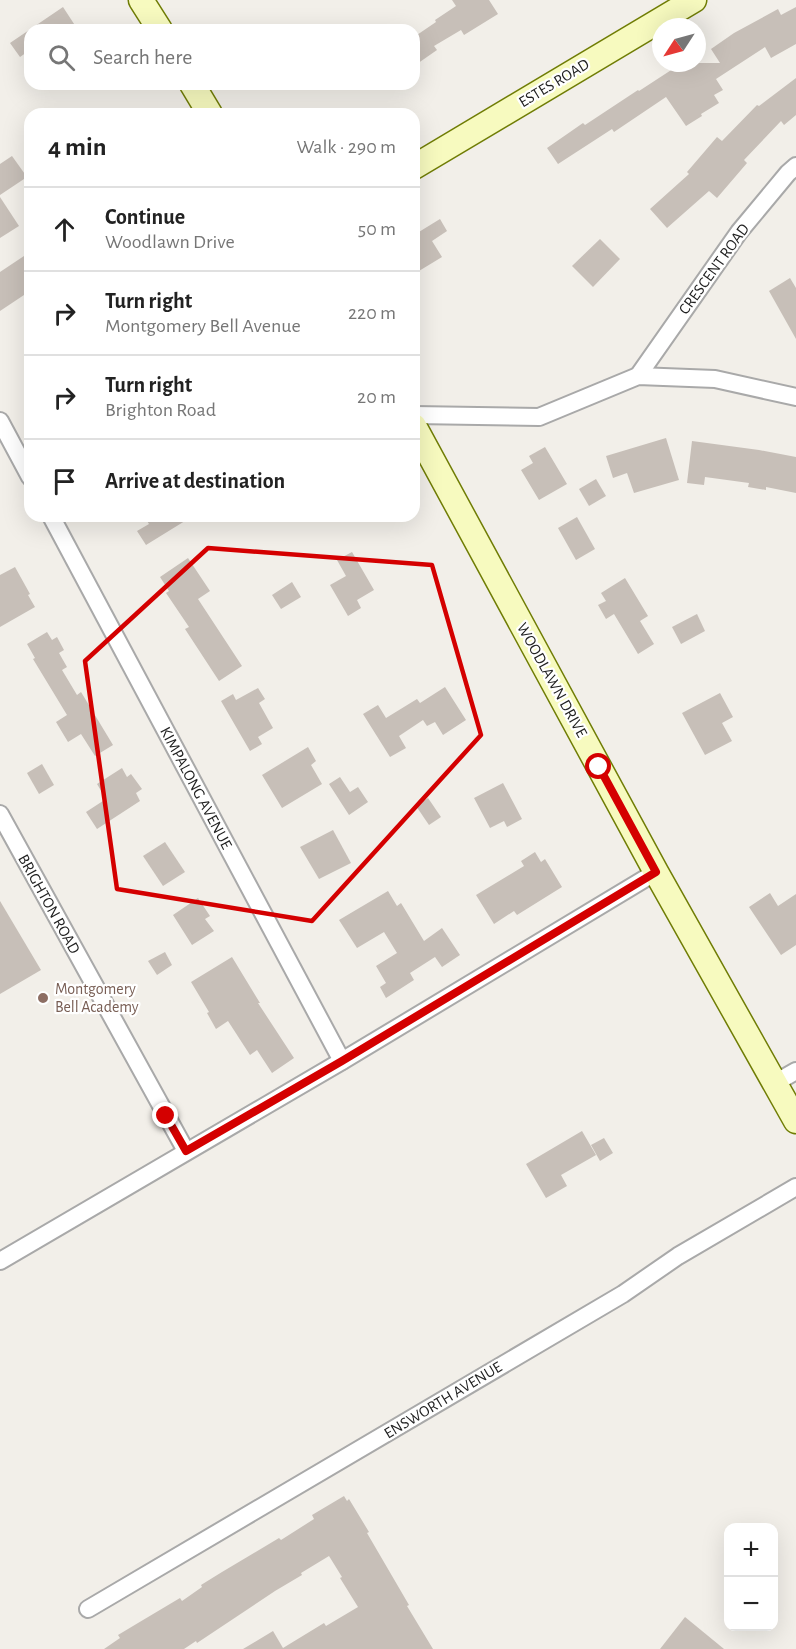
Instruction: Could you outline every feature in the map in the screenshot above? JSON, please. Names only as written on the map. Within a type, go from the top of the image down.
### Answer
[{"type":"main road","points":[[141,0],[156,24]]},
{"type":"main road","name":"ESTES ROAD","points":[[420,163],[694,0]]},
{"type":"main road","points":[[196,90],[206,108]]},
{"type":"main road","name":"WOODLAWN DRIVE","points":[[420,437],[656,872],[796,1121]]},
{"type":"street","name":"CRESCENT ROAD","points":[[638,376],[739,232],[796,166]]},
{"type":"street","points":[[420,415],[539,417],[638,376],[715,379],[796,397]]},
{"type":"street","points":[[0,421],[24,466]]},
{"type":"street","name":"KIMPALONG AVENUE","points":[[54,522],[342,1061]]},
{"type":"street","name":"BRIGHTON ROAD","points":[[0,814],[186,1151]]},
{"type":"street","points":[[0,1261],[342,1061],[656,872]]},
{"type":"street","points":[[775,1083],[796,1071]]},
{"type":"street","name":"ENSWORTH AVENUE","points":[[88,1609],[623,1294],[678,1256],[796,1187]]},
{"type":"highlighted area","points":[[208,548],[432,565],[481,735],[312,921],[117,889],[85,661]]},
{"type":"building","points":[[452,0],[489,0],[498,14],[464,35],[461,30],[434,46],[437,50],[420,62],[420,33],[456,6]]},
{"type":"building","points":[[63,7],[74,24],[38,24]]},
{"type":"building","points":[[796,7],[796,44],[771,58],[765,47],[716,79],[723,90],[714,95],[719,103],[686,126],[666,97],[614,132],[612,129],[558,164],[547,148],[583,123],[585,125],[668,72],[706,72],[706,63],[720,63],[711,49],[734,33],[778,9],[781,15]]},
{"type":"building","points":[[24,33],[24,54],[20,57],[10,43]]},
{"type":"building","points":[[796,78],[796,115],[784,125],[781,121],[744,160],[747,163],[717,198],[709,191],[667,228],[650,209],[689,174],[687,172],[717,137],[722,141],[757,105],[759,106]]},
{"type":"building","points":[[12,156],[24,173],[24,179],[0,195],[0,164]]},
{"type":"building","points":[[0,197],[19,226],[0,238]]},
{"type":"building","points":[[440,219],[447,231],[432,241],[442,257],[420,270],[420,231]]},
{"type":"building","points":[[600,239],[620,259],[593,287],[572,266]]},
{"type":"building","points":[[24,256],[24,295],[0,311],[0,272]]},
{"type":"building","points":[[790,278],[796,288],[796,339],[769,291]]},
{"type":"building","points":[[666,438],[679,480],[634,493],[627,473],[613,478],[606,456]]},
{"type":"building","points":[[692,441],[796,457],[796,493],[766,487],[766,490],[748,487],[749,483],[705,477],[704,485],[687,483]]},
{"type":"building","points":[[545,447],[567,484],[539,500],[521,470],[533,463],[529,456]]},
{"type":"building","points":[[596,479],[606,496],[589,506],[579,489]]},
{"type":"building","points":[[577,517],[595,549],[576,560],[558,528]]},
{"type":"building","points":[[148,522],[183,522],[146,545],[137,531],[149,524]]},
{"type":"building","points":[[352,552],[374,590],[357,600],[361,608],[348,616],[330,585],[346,576],[337,560]]},
{"type":"building","points":[[188,558],[210,591],[198,599],[242,666],[219,681],[185,629],[189,627],[166,593],[169,591],[160,577]]},
{"type":"building","points":[[15,567],[35,607],[0,627],[0,575]]},
{"type":"building","points":[[625,578],[648,616],[640,621],[654,644],[638,654],[614,614],[606,619],[598,605],[606,601],[601,593]]},
{"type":"building","points":[[292,582],[301,597],[281,609],[272,595]]},
{"type":"building","points":[[697,614],[705,631],[681,644],[672,627]]},
{"type":"building","points":[[47,632],[52,640],[57,637],[64,650],[59,653],[67,667],[62,670],[77,695],[81,692],[113,745],[95,756],[81,734],[68,742],[56,722],[67,715],[33,659],[35,658],[27,644]]},
{"type":"building","points":[[445,687],[466,720],[443,735],[435,722],[427,726],[423,720],[399,736],[406,748],[390,757],[363,714],[378,705],[386,718],[417,699],[420,703]]},
{"type":"building","points":[[258,688],[265,699],[259,703],[273,728],[258,737],[262,744],[250,751],[221,701],[233,694],[236,700]]},
{"type":"building","points":[[720,693],[733,717],[722,723],[732,741],[705,755],[682,713]]},
{"type":"building","points":[[308,747],[316,761],[311,765],[322,784],[282,808],[262,775]]},
{"type":"building","points":[[42,764],[54,785],[39,794],[27,773]]},
{"type":"building","points":[[122,768],[127,777],[131,774],[142,789],[136,793],[140,801],[97,829],[86,812],[106,799],[97,784]]},
{"type":"building","points":[[340,777],[350,792],[358,787],[368,802],[349,815],[329,784]]},
{"type":"building","points":[[503,783],[522,819],[507,827],[504,821],[490,828],[474,798]]},
{"type":"building","points":[[428,798],[441,817],[429,825],[416,806]]},
{"type":"building","points":[[333,830],[351,863],[319,879],[300,847]]},
{"type":"building","points":[[165,842],[185,872],[163,886],[143,856]]},
{"type":"building","points":[[535,852],[541,862],[545,859],[562,887],[517,915],[514,911],[494,924],[476,895],[524,866],[521,861]]},
{"type":"building","points":[[388,891],[397,906],[401,903],[424,941],[442,928],[460,955],[442,967],[435,957],[410,973],[414,980],[386,998],[380,987],[386,983],[376,966],[397,953],[384,932],[357,948],[339,920]]},
{"type":"building","points":[[770,893],[778,906],[796,894],[796,945],[781,955],[749,907]]},
{"type":"building","points":[[198,898],[210,916],[205,919],[214,931],[192,945],[173,915]]},
{"type":"building","points":[[0,901],[41,970],[0,994]]},
{"type":"building","points":[[165,952],[172,965],[157,975],[148,961]]},
{"type":"building","points":[[232,957],[260,1003],[258,1003],[294,1058],[272,1073],[257,1050],[250,1055],[228,1021],[216,1029],[207,1013],[209,1012],[191,982]]},
{"type":"building","points":[[582,1131],[596,1155],[561,1175],[567,1186],[546,1198],[526,1164]]},
{"type":"building","points":[[604,1138],[613,1153],[600,1161],[591,1145]]},
{"type":"building","points":[[344,1496],[347,1501],[349,1499],[369,1532],[367,1533],[433,1649],[243,1649],[273,1631],[283,1648],[324,1623],[326,1626],[358,1607],[329,1556],[197,1643],[196,1641],[184,1649],[104,1649],[120,1638],[118,1635],[180,1598],[182,1601],[202,1587],[201,1585],[279,1538],[281,1540],[314,1519],[312,1515]]},
{"type":"building","points":[[685,1617],[724,1649],[660,1649]]},
{"type":"place","name":"Montgomery Bell Academy","points":[[43,998]]},
{"type":"route","points":[[166,1116],[186,1151],[342,1061],[656,872],[599,767]]}]
